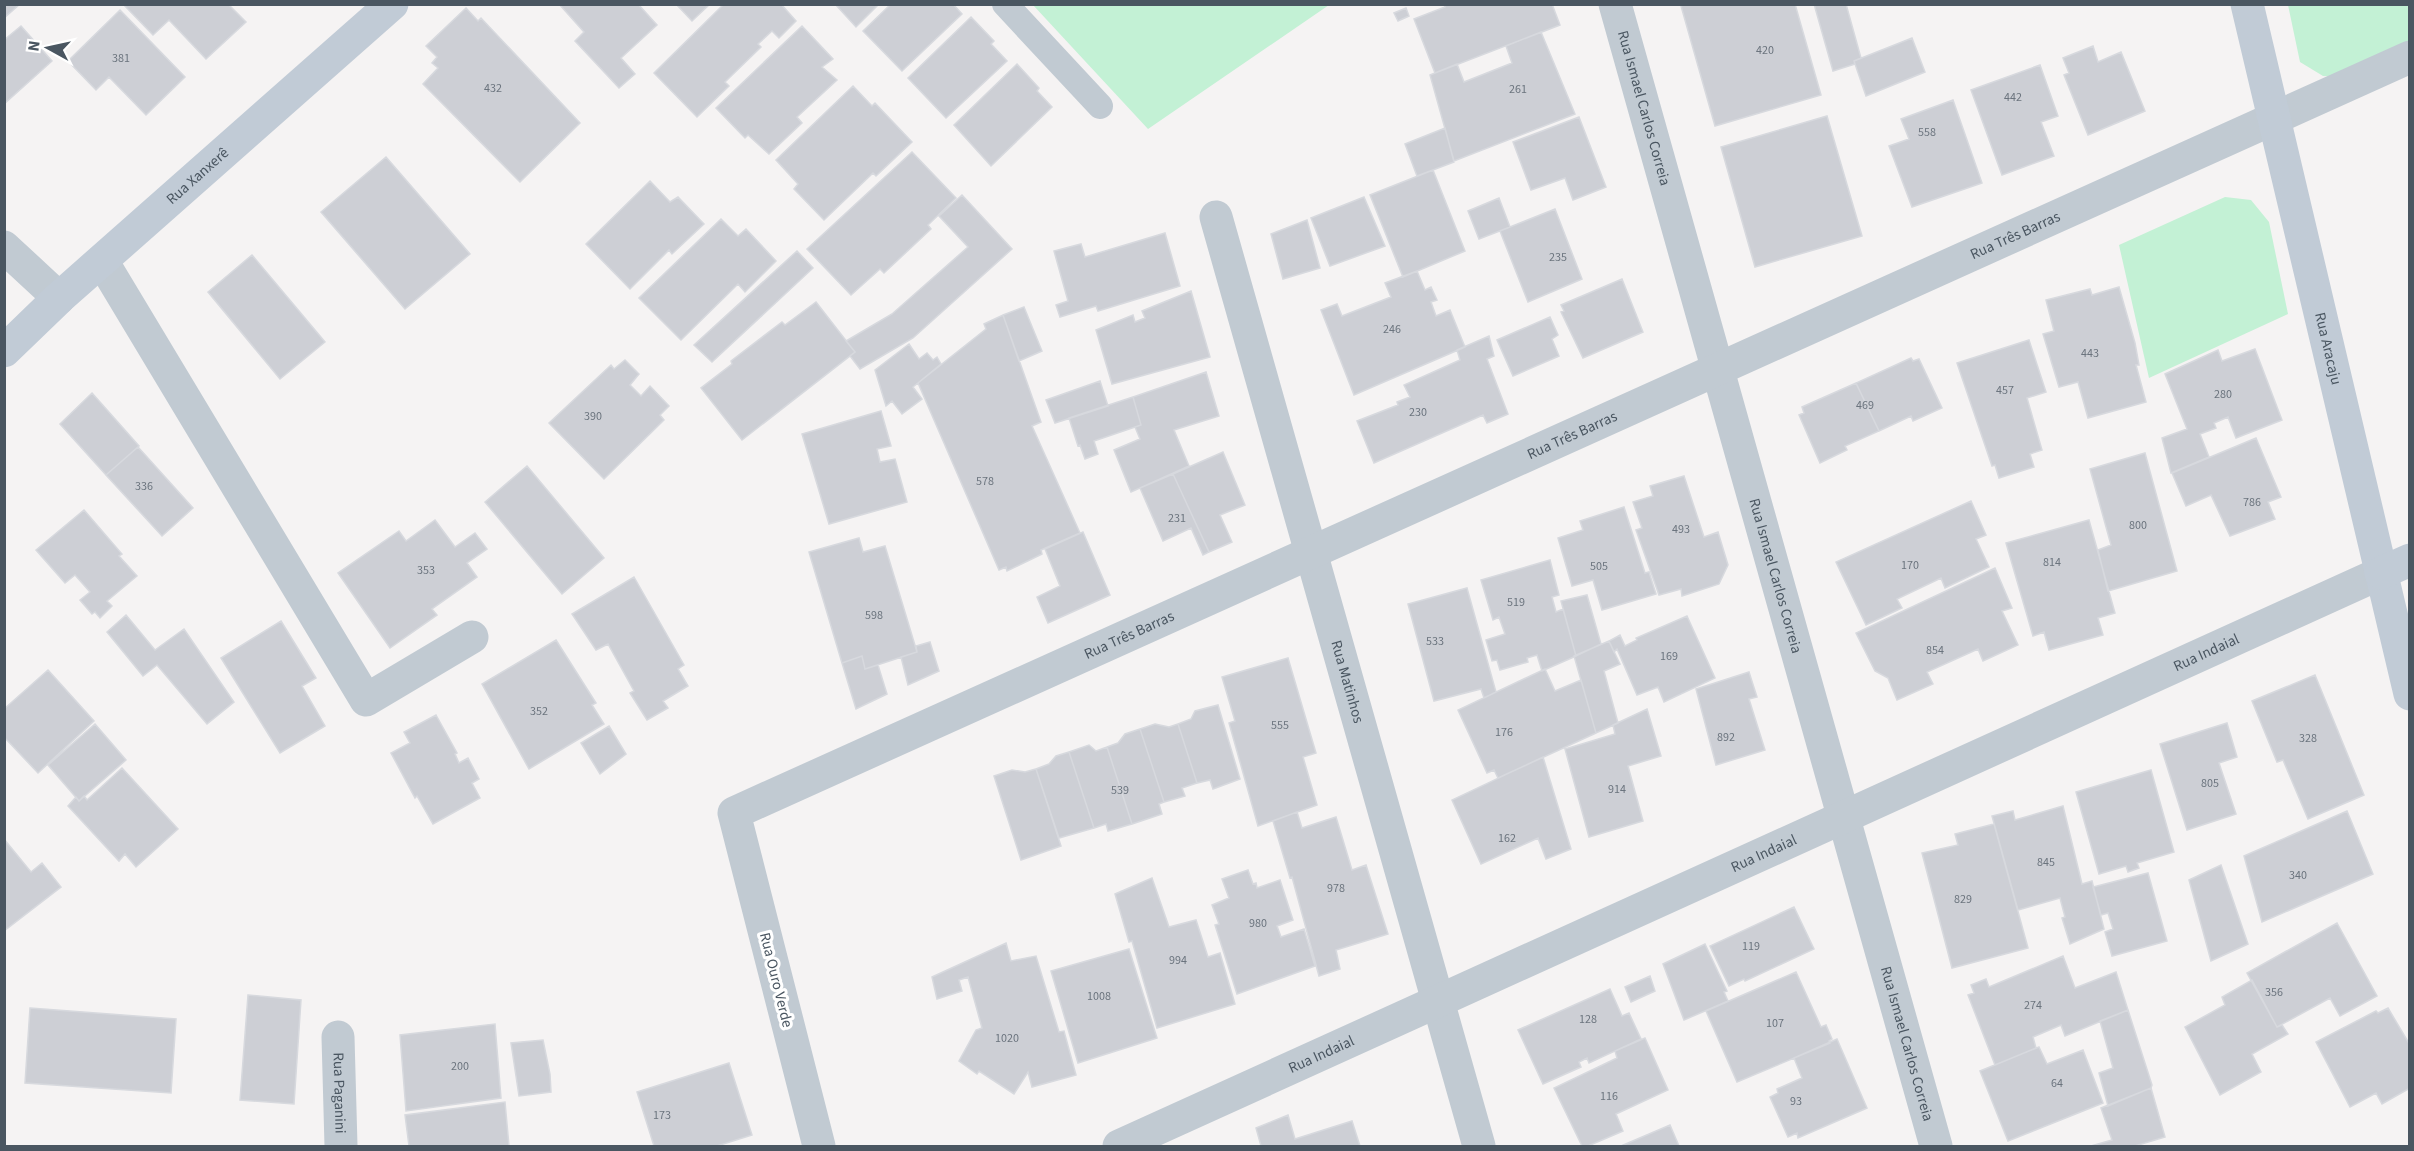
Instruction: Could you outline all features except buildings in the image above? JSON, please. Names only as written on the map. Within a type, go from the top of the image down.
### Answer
[{"type":"street","name":"Rua Xanxerê","points":[[4,351],[59,298],[392,4]]},
{"type":"street","name":"Rua Ismael Carlos Correia","points":[[1615,4],[1936,1146]]},
{"type":"street","name":"Rua Aracaju","points":[[2247,4],[2273,118],[2395,567],[2409,694]]},
{"type":"street","name":"Rua Três Barras","points":[[734,813],[2409,57]]},
{"type":"street","name":"Rua Matinhos","points":[[1216,217],[1479,1146]]},
{"type":"street","points":[[4,247],[59,298]]},
{"type":"street","points":[[102,261],[366,700],[472,637]]},
{"type":"street","name":"Rua Indaial","points":[[1119,1146],[2395,567]]},
{"type":"street","name":"Rua Ouro Verde","points":[[734,813],[819,1146]]},
{"type":"street","name":"Rua Paganini","points":[[338,1037],[342,1146]]},
{"type":"lane","points":[[1005,4],[1100,106]]},
{"type":"green space","points":[[1033,5],[1329,5],[1148,129]]},
{"type":"green space","points":[[2288,5],[2409,5],[2409,48],[2343,77],[2323,76],[2300,62]]},
{"type":"green space","points":[[2225,197],[2251,200],[2269,222],[2288,314],[2149,378],[2119,245]]}]
